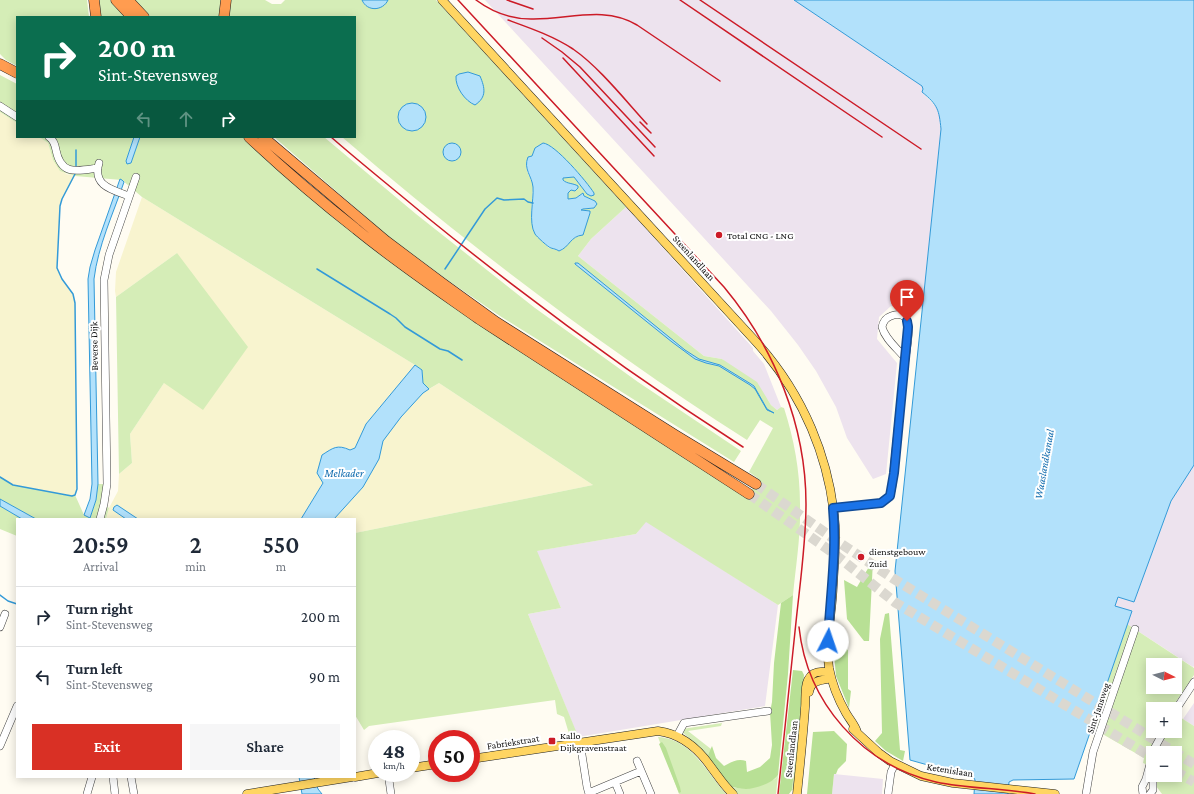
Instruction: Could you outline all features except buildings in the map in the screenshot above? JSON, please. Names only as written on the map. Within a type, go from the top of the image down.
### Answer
[{"type":"highway","points":[[94,0],[96,16]]},
{"type":"highway","points":[[116,0],[131,16]]},
{"type":"highway","points":[[128,0],[143,16]]},
{"type":"highway","points":[[224,16],[226,0]]},
{"type":"highway","points":[[0,64],[16,72]]},
{"type":"highway","points":[[0,72],[16,80]]},
{"type":"highway","points":[[250,138],[356,230],[442,293],[479,319],[749,494]]},
{"type":"highway","points":[[264,138],[386,241],[496,322],[756,484]]},
{"type":"main road","name":"Steenlandlaan","points":[[442,0],[737,320],[775,364],[794,392],[814,432],[825,468],[833,508],[835,545],[828,650],[829,675],[810,686],[806,707],[797,794]]},
{"type":"main road","name":"Ketenislaan","points":[[829,675],[839,710],[846,721],[854,731],[857,732],[879,753],[895,764],[929,778],[953,783],[1009,789],[1022,792],[1055,794]]},
{"type":"main road","name":"Fabriekstraat","points":[[480,758],[658,730],[677,736],[693,746],[733,794]]},
{"type":"main road","points":[[356,777],[368,775]]},
{"type":"main road","points":[[247,794],[347,778]]},
{"type":"street","points":[[0,106],[16,116]]},
{"type":"street","points":[[50,138],[55,144],[60,163],[64,167],[77,170],[98,166],[100,180],[104,186],[126,195]]},
{"type":"street","name":"Beverse Dijk","points":[[100,518],[107,484],[104,280],[109,255],[126,195],[136,177]]},
{"type":"street","points":[[833,508],[881,503],[890,496],[892,488],[905,358],[908,327],[905,317],[900,314],[895,314],[887,317],[882,327],[886,338],[905,358]]},
{"type":"street","points":[[0,626],[5,614]]},
{"type":"street","name":"Sint-Jansweg","points":[[1086,794],[1093,752],[1135,629]]},
{"type":"street","points":[[1181,702],[1194,682]]},
{"type":"street","points":[[0,746],[16,708]]},
{"type":"street","points":[[677,736],[684,723],[768,711]]},
{"type":"street","points":[[1143,794],[1142,787],[1146,779],[1154,749],[1160,738]]},
{"type":"street","points":[[580,742],[589,794],[641,771]]},
{"type":"street","points":[[637,761],[651,794]]},
{"type":"street","points":[[888,794],[891,772],[895,764]]},
{"type":"street","points":[[87,794],[92,778]]},
{"type":"street","points":[[113,778],[115,794]]},
{"type":"street","points":[[131,778],[134,794]]},
{"type":"street","points":[[389,782],[391,794]]},
{"type":"street","points":[[615,782],[620,794]]},
{"type":"street","points":[[1150,794],[1153,790],[1153,782]]},
{"type":"shaded area","points":[[485,0],[794,0],[922,86],[922,92],[939,110],[941,129],[922,309],[891,306],[879,317],[877,339],[897,363],[886,474],[873,479],[847,438],[836,407],[816,371],[771,311]]},
{"type":"shaded area","points":[[0,112],[16,122],[16,138],[40,138],[48,143],[53,160],[66,174],[75,176],[62,199],[60,206],[57,268],[62,279],[73,294],[75,303],[77,489],[75,495],[72,496],[13,485],[0,477]]},
{"type":"shaded area","points":[[142,197],[415,365],[366,424],[355,448],[350,450],[344,447],[302,518],[136,518],[117,505],[113,510],[125,518],[106,518],[109,508],[118,491],[119,474],[132,463],[130,434],[164,383],[177,253],[116,297],[116,272]]},
{"type":"shaded area","points":[[626,207],[753,348],[753,351],[764,364],[781,407],[777,410],[768,400],[722,359],[704,356],[578,256],[591,239]]},
{"type":"shaded area","points":[[439,383],[593,485],[356,533],[356,518],[335,518],[363,487],[379,459],[382,441],[423,393]]},
{"type":"shaded area","points":[[1194,465],[1193,667],[1182,660],[1182,658],[1179,658],[1127,624],[1132,611],[1115,606],[1118,597],[1134,602],[1171,501]]},
{"type":"shaded area","points":[[646,521],[778,605],[765,706],[578,737],[528,614],[561,608],[536,551],[636,534]]},
{"type":"shaded area","points":[[1194,703],[1194,726],[1183,719]]},
{"type":"shaded area","points":[[834,774],[883,779],[882,794],[832,794]]},
{"type":"green space","points":[[0,0],[87,0],[89,16],[16,16],[16,65],[6,60],[0,54]]},
{"type":"green space","points":[[99,0],[110,0],[124,16],[101,16]]},
{"type":"green space","points":[[135,0],[223,0],[221,16],[150,16]]},
{"type":"green space","points":[[230,0],[265,0],[272,4],[281,4],[285,0],[362,0],[364,4],[387,2],[388,0],[436,0],[626,207],[591,239],[578,256],[704,356],[722,359],[757,382],[771,405],[777,410],[781,407],[784,408],[796,455],[800,492],[800,515],[793,595],[778,605],[646,522],[636,534],[537,551],[561,608],[528,614],[578,736],[570,737],[564,717],[557,714],[555,700],[369,726],[364,730],[356,717],[356,533],[593,485],[439,383],[429,389],[423,383],[422,370],[415,365],[142,197],[122,180],[75,176],[60,171],[53,160],[48,143],[40,138],[134,138],[126,161],[131,163],[140,138],[245,138],[269,161],[354,233],[747,497],[759,479],[749,472],[773,428],[760,420],[747,440],[642,370],[539,296],[390,178],[343,138],[356,138],[356,16],[228,16]],"holes":[[[540,145],[552,147],[577,171],[586,184],[587,194],[574,177],[563,177],[563,180],[575,185],[568,193],[568,199],[576,198],[583,193],[584,196],[595,201],[592,209],[581,210],[589,216],[584,233],[571,240],[560,251],[549,248],[533,230],[531,216],[533,185],[527,171],[526,163],[528,157],[532,156],[535,148]]]},
{"type":"green space","points":[[0,75],[16,83],[16,122],[0,112]]},
{"type":"green space","points":[[275,138],[325,138],[416,214],[535,308],[638,382],[741,451],[734,462],[500,316],[389,237]]},
{"type":"green space","points":[[177,253],[248,347],[203,410],[164,383],[130,434],[132,463],[119,474],[116,297]]},
{"type":"green space","points":[[0,477],[13,485],[72,496],[75,495],[84,515],[90,518],[34,518],[0,499]]},
{"type":"green space","points":[[98,484],[106,484],[103,504],[109,508],[106,518],[90,518],[96,500]]},
{"type":"green space","points":[[0,506],[20,518],[16,518],[16,536],[0,529]]},
{"type":"green space","points":[[873,560],[869,641],[864,641],[847,619],[844,580],[857,587]]},
{"type":"green space","points":[[793,595],[788,674],[778,775],[772,781],[754,788],[746,789],[730,787],[711,763],[708,755],[712,746],[716,758],[724,766],[735,761],[743,760],[746,761],[747,772],[760,767],[770,758],[772,745],[770,712],[781,603]]},
{"type":"green space","points":[[889,613],[900,750],[905,751],[903,761],[886,751],[875,741],[882,733],[880,639],[885,614]]},
{"type":"green space","points":[[1127,624],[1179,658],[1146,658],[1146,694],[1181,694],[1176,702],[1146,702],[1146,738],[1182,738],[1182,718],[1194,726],[1194,794],[1162,794],[1156,786],[1156,782],[1182,782],[1182,746],[1146,746],[1146,764],[1143,763],[1144,758],[1092,728]]},
{"type":"green space","points":[[835,641],[848,650],[848,689],[851,691],[849,708],[836,676],[834,654]]},
{"type":"green space","points":[[1182,660],[1194,668],[1194,675],[1182,693]]},
{"type":"green space","points":[[793,670],[802,671],[804,675],[792,790],[789,794],[779,794]]},
{"type":"green space","points":[[800,707],[802,708],[794,790],[792,790]]},
{"type":"green space","points":[[722,723],[721,726],[688,731],[711,749],[708,755],[711,763],[698,746],[682,732],[682,729]]},
{"type":"green space","points":[[834,731],[847,744],[846,761],[838,769],[836,774],[834,774],[832,794],[807,794],[813,732]]},
{"type":"green space","points":[[658,737],[670,739],[689,750],[705,767],[726,794],[679,794]]},
{"type":"green space","points":[[662,742],[666,748],[680,787],[681,792],[679,793],[659,744]]},
{"type":"green space","points":[[778,775],[776,794],[738,794],[730,787],[746,789],[775,779]]},
{"type":"water","points":[[362,0],[388,0],[386,4],[375,9],[367,7]]},
{"type":"water","name":"Waaslandkanaal","points":[[794,0],[1194,0],[1194,465],[1171,501],[1134,602],[1118,597],[1115,606],[1132,611],[1074,779],[1013,780],[1009,782],[1008,794],[974,794],[974,778],[910,760],[895,571],[941,129],[937,108],[935,104],[922,92],[922,86]]},
{"type":"water","points":[[468,72],[480,76],[484,88],[482,99],[475,105],[464,97],[457,85],[456,76]]},
{"type":"water","points":[[412,103],[422,107],[426,117],[422,127],[412,131],[402,127],[398,117],[402,107]]},
{"type":"water","points":[[134,138],[140,138],[131,163],[127,164],[126,161]]},
{"type":"water","points":[[448,143],[456,143],[461,148],[459,159],[456,161],[448,161],[443,156],[443,148]]},
{"type":"water","points":[[543,143],[563,156],[594,193],[594,195],[591,196],[587,194],[574,177],[563,178],[563,180],[578,186],[575,191],[571,190],[568,193],[568,199],[576,198],[583,193],[584,196],[595,201],[597,204],[594,208],[581,210],[590,211],[583,235],[575,237],[566,247],[559,251],[545,244],[535,234],[532,223],[533,187],[527,169],[527,161],[528,157],[532,156],[535,148]]},
{"type":"water","points":[[120,179],[124,182],[102,242],[94,279],[98,484],[96,500],[90,518],[84,515],[90,499],[92,484],[88,279],[95,250]]},
{"type":"water","points":[[575,263],[578,263],[685,350],[699,359],[720,365],[754,386],[767,409],[774,413],[767,410],[755,389],[750,385],[719,366],[695,359]]},
{"type":"water","name":"Melkader","points":[[415,365],[422,370],[423,383],[429,389],[423,393],[401,417],[383,441],[379,459],[363,487],[335,518],[302,518],[323,483],[317,473],[322,455],[329,450],[338,447],[350,450],[355,448],[366,424]]},
{"type":"water","points":[[0,499],[34,518],[20,518],[0,506]]},
{"type":"water","points":[[117,505],[136,518],[125,518],[113,510]]},
{"type":"water","points":[[299,778],[314,778],[318,789],[322,794],[302,794]]},
{"type":"waterway","points":[[76,150],[76,168]]},
{"type":"waterway","points":[[0,477],[13,485],[72,496],[75,495],[77,489],[75,303],[73,294],[62,279],[57,268],[60,206],[75,174]]},
{"type":"waterway","points":[[445,269],[485,209],[497,198],[504,200],[524,199],[533,203]]},
{"type":"waterway","points":[[317,269],[390,314],[405,327],[440,349],[448,351],[462,360]]},
{"type":"waterway","points":[[0,595],[8,601],[16,604]]},
{"type":"tunnel","points":[[756,484],[894,579],[1194,764]]},
{"type":"tunnel","points":[[749,494],[832,552],[896,603],[1146,754]]},
{"type":"tunnel","points":[[1182,775],[1194,782]]},
{"type":"railway","points":[[458,0],[724,287],[742,310],[758,335],[784,388],[800,445],[805,474],[806,504],[805,533],[778,794]]},
{"type":"railway","points":[[476,0],[502,14],[524,19],[545,19],[585,15],[612,16],[624,19],[637,25],[720,81]]},
{"type":"railway","points":[[507,0],[533,9]]},
{"type":"railway","points":[[680,0],[882,137]]},
{"type":"railway","points":[[700,0],[921,149]]},
{"type":"railway","points":[[508,20],[549,36],[565,44],[583,56],[621,94],[647,124]]},
{"type":"railway","points":[[542,38],[580,67],[655,147]]},
{"type":"railway","points":[[563,58],[654,156]]},
{"type":"railway","points":[[640,122],[651,133]]},
{"type":"railway","points":[[332,138],[504,279],[582,337],[743,447]]},
{"type":"railway","points":[[799,627],[804,655],[813,681],[826,705],[843,727],[862,746],[884,761],[909,774],[936,782],[1035,794]]},
{"type":"place","name":"Total CNG - LNG","points":[[719,235]]},
{"type":"place","name":"dienstgebouw Zuid","points":[[861,557]]},
{"type":"place","name":"Kallo Dijkgravenstraat","points":[[552,741]]},
{"type":"route","points":[[828,641],[835,545],[833,508],[881,503],[890,496],[894,473],[908,327],[907,321]]}]
